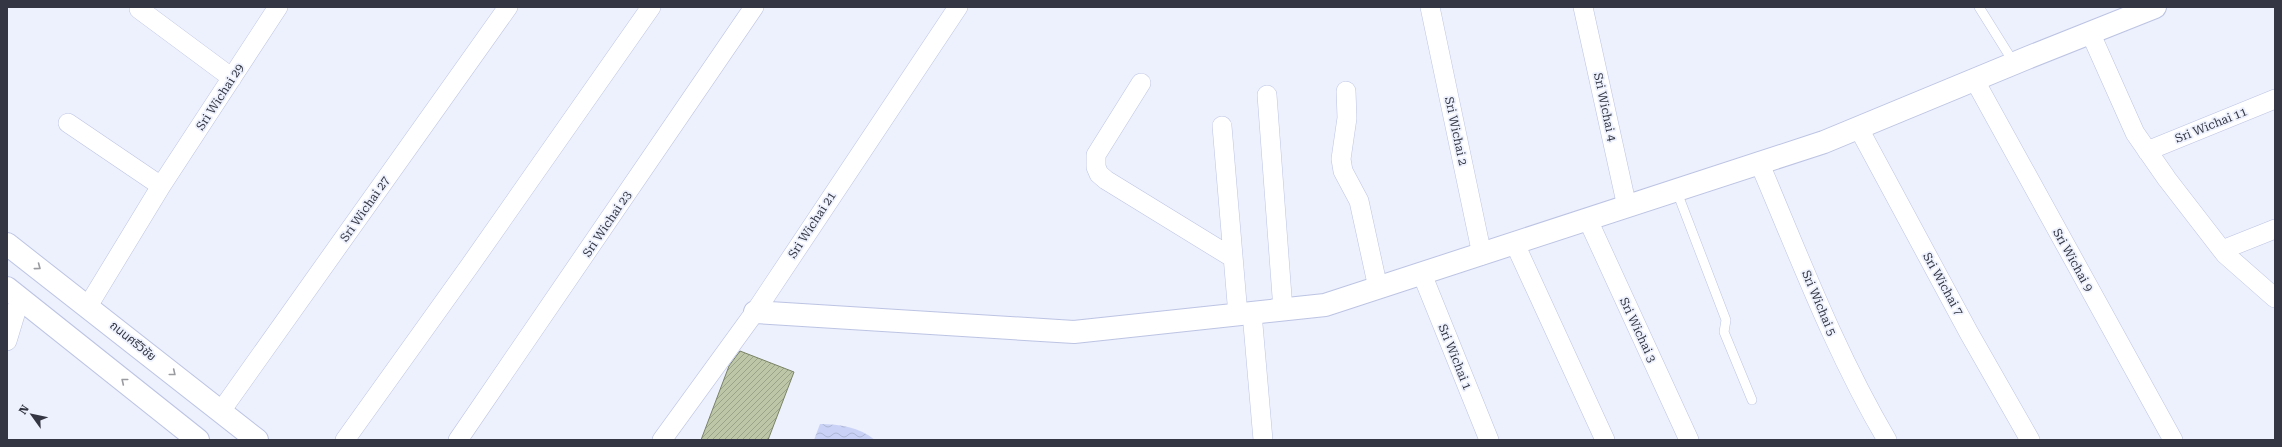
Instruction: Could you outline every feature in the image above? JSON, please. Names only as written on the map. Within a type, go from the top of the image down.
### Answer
[{"type":"street","name":"Sri Wichai 29","points":[[88,306],[161,186],[278,7]]},
{"type":"street","name":"Sri Wichai 27","points":[[221,411],[508,7]]},
{"type":"street","points":[[345,440],[471,264],[650,7]]},
{"type":"street","name":"Sri Wichai 23","points":[[458,440],[754,7]]},
{"type":"street","name":"Sri Wichai 21","points":[[662,440],[755,312],[958,7]]},
{"type":"street","name":"Sri Wichai 2","points":[[1430,7],[1482,255]]},
{"type":"street","name":"Sri Wichai 4","points":[[1583,7],[1627,207]]},
{"type":"street","points":[[755,312],[1074,332],[1325,305],[1677,192],[1759,162],[1824,142],[1974,79],[2155,7]]},
{"type":"street","points":[[139,9],[232,78]]},
{"type":"street","points":[[2090,32],[2136,133],[2166,179],[2222,250],[2275,298]]},
{"type":"street","name":"Sri Wichai 9","points":[[1974,79],[2173,440]]},
{"type":"street","points":[[1140,83],[1096,155],[1096,167],[1100,174],[1136,199],[1233,258]]},
{"type":"street","points":[[1346,90],[1347,118],[1341,159],[1346,176],[1359,201],[1378,288]]},
{"type":"street","points":[[1267,95],[1283,310]]},
{"type":"street","name":"Sri Wichai 11","points":[[2148,151],[2275,99]]},
{"type":"street","points":[[68,124],[161,186]]},
{"type":"street","points":[[1222,126],[1233,258],[1245,314],[1263,440]]},
{"type":"street","name":"Sri Wichai 7","points":[[1858,127],[2030,440]]},
{"type":"street","name":"Sri Wichai 5","points":[[1759,162],[1839,350],[1862,398],[1887,440]]},
{"type":"street","name":"Sri Wichai 3","points":[[1588,220],[1688,440]]},
{"type":"street","points":[[2222,250],[2275,229]]},
{"type":"street","name":"ถนนศรีวิชัย","points":[[7,244],[257,440]]},
{"type":"street","points":[[1514,244],[1605,440]]},
{"type":"street","name":"Sri Wichai 1","points":[[1422,274],[1489,440]]},
{"type":"street","points":[[7,341],[14,293]]},
{"type":"street","points":[[14,293],[198,440]]},
{"type":"lane","points":[[1979,7],[2014,63]]},
{"type":"lane","points":[[1677,192],[1726,320],[1724,332],[1752,400]]},
{"type":"water","points":[[820,424],[856,429],[875,440],[814,440]]},
{"type":"building","points":[[740,351],[794,372],[768,440],[701,440],[729,366]]}]
